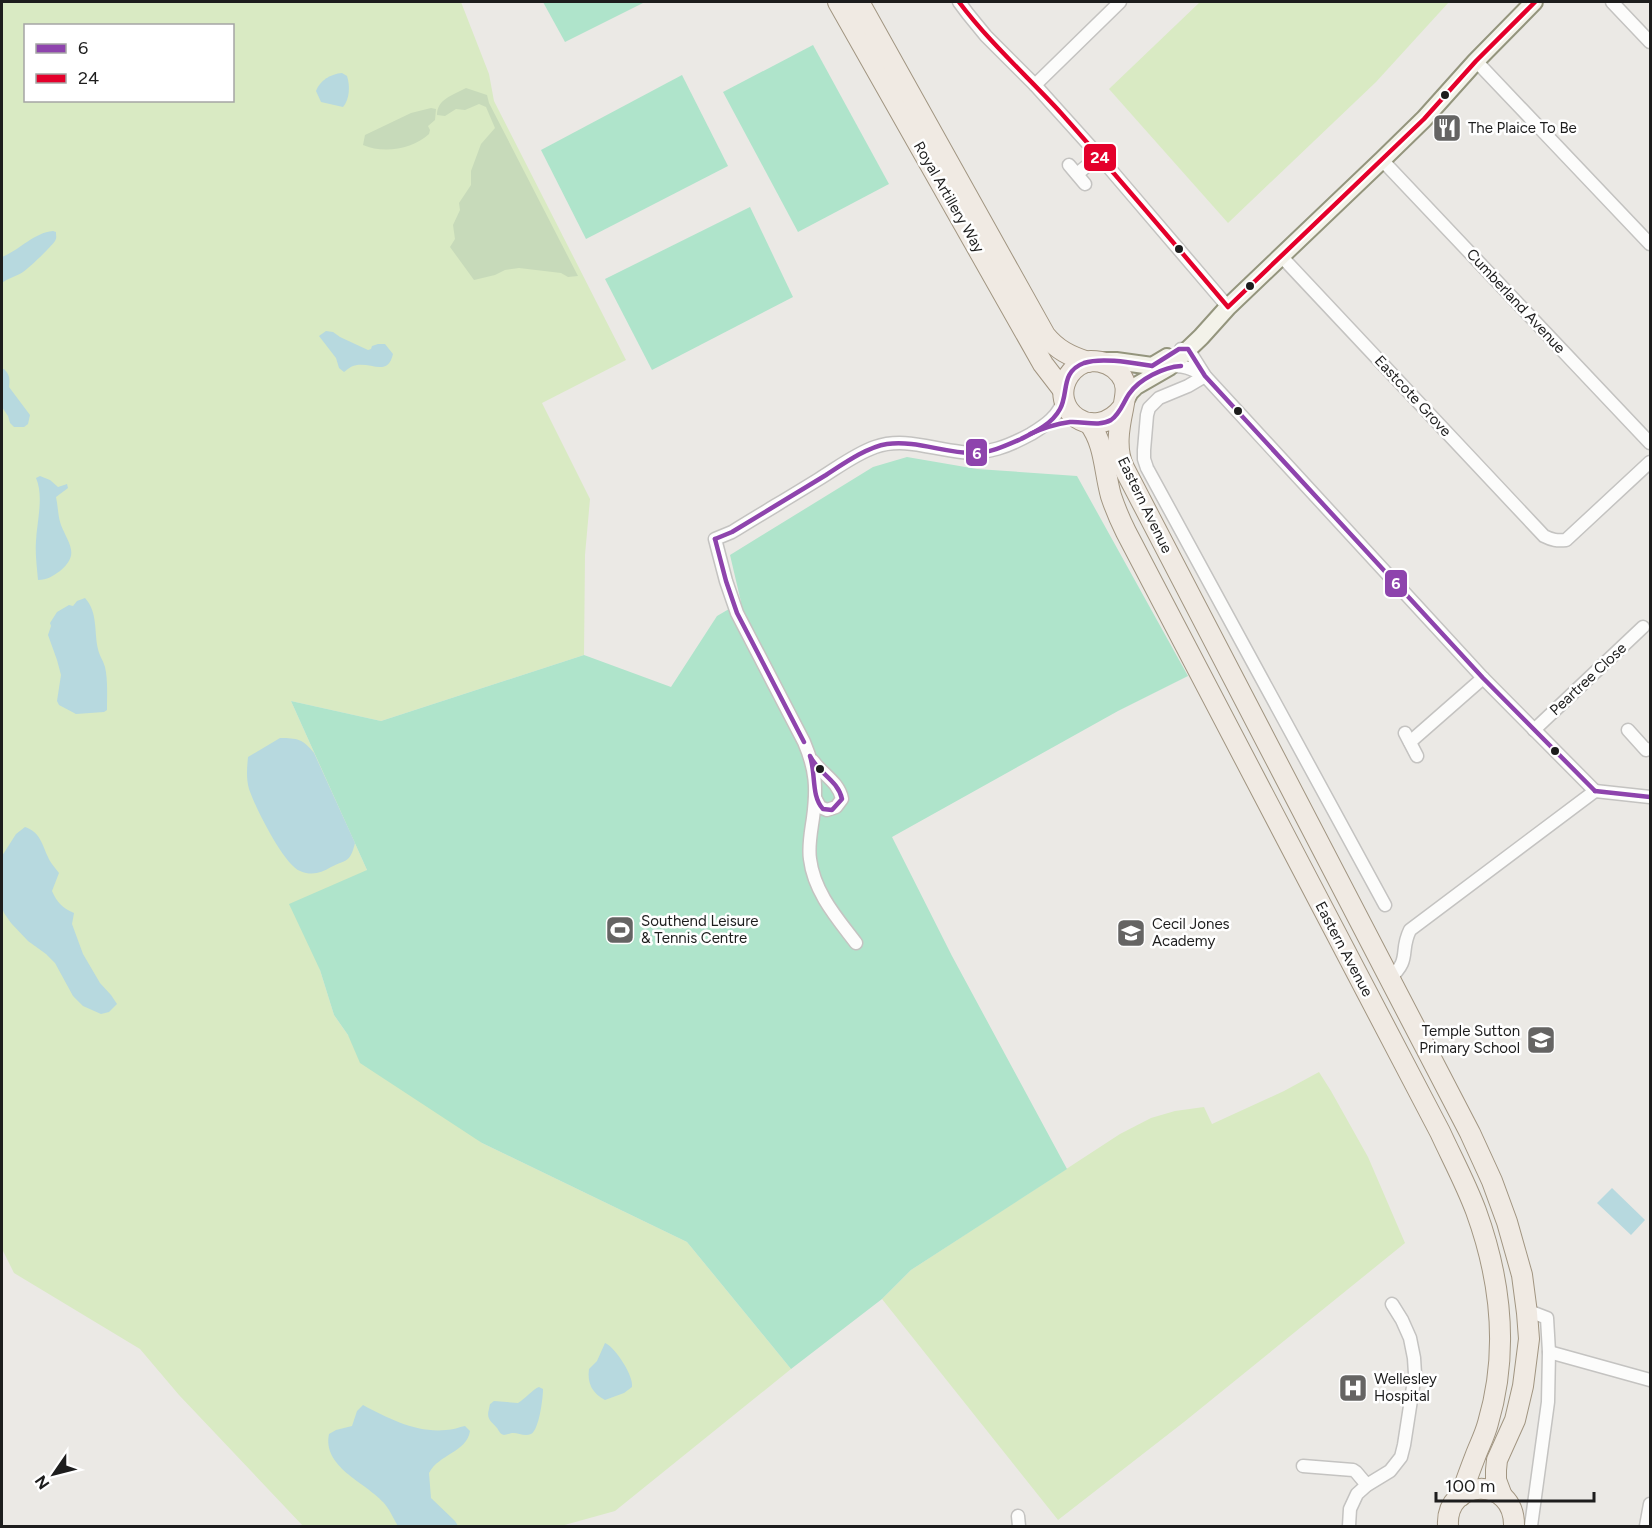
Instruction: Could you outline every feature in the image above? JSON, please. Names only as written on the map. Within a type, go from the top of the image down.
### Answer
[{"type":"main road","name":"Royal Artillery Way","points":[[838,2],[1043,364],[1064,394]]},
{"type":"main road","name":"Royal Artillery Way","points":[[859,2],[1045,335],[1061,351],[1094,361]]},
{"type":"main road","points":[[1064,394],[1066,380],[1072,371],[1081,364],[1094,361]]},
{"type":"main road","name":"Eastern Avenue","points":[[1094,361],[1113,366],[1123,378],[1126,388],[1118,441],[1119,454],[1124,468],[1470,1133],[1496,1191],[1522,1275],[1527,1313],[1528,1339],[1523,1386],[1515,1420],[1497,1460],[1496,1470],[1496,1480],[1502,1496],[1512,1509],[1515,1518],[1514,1527]]},
{"type":"main road","name":"Eastern Avenue","points":[[1064,394],[1068,409],[1096,432],[1101,442],[1112,498],[1126,532],[1440,1132],[1476,1210],[1498,1292],[1501,1329],[1500,1360],[1488,1425],[1461,1496],[1452,1507],[1446,1524]]},
{"type":"main road","points":[[1086,422],[1093,424],[1107,422],[1116,416],[1124,404]]},
{"type":"main road","points":[[1461,1496],[1470,1491],[1484,1489],[1502,1496]]},
{"type":"street","points":[[959,2],[986,36],[1035,85],[1099,156],[1228,307]]},
{"type":"street","points":[[1035,85],[1120,2]]},
{"type":"street","points":[[1612,2],[1650,42]]},
{"type":"street","points":[[1124,404],[1136,386],[1188,349],[1228,307],[1424,119],[1476,61],[1533,3]]},
{"type":"street","points":[[1476,61],[1650,244]]},
{"type":"street","points":[[1077,174],[1099,156]]},
{"type":"street","name":"Cumberland Avenue","points":[[1382,160],[1650,443]]},
{"type":"street","name":"Eastcote Grove","points":[[1281,256],[1544,536],[1560,541],[1566,540],[1650,462]]},
{"type":"street","points":[[1094,361],[1116,361],[1152,366],[1167,362],[1195,330],[1228,307]]},
{"type":"street","points":[[1188,349],[1205,376],[1483,678],[1595,791],[1650,797]]},
{"type":"street","points":[[1167,362],[1191,368],[1205,376]]},
{"type":"street","points":[[1205,376],[1159,398],[1149,408],[1144,450],[1147,468],[1385,905]]},
{"type":"street","points":[[856,944],[827,903],[812,871],[809,847],[815,798],[812,760],[737,613],[715,540],[875,447],[911,442],[962,452],[999,449],[1017,442],[1045,426],[1057,414],[1064,394]]},
{"type":"street","points":[[1045,426],[1086,422]]},
{"type":"street","name":"Peartree Close","points":[[1534,730],[1643,627]]},
{"type":"street","points":[[1417,756],[1407,738],[1483,678]]},
{"type":"street","points":[[1628,730],[1647,750],[1650,749]]},
{"type":"street","points":[[812,760],[839,788],[842,799],[836,807],[827,810],[820,807],[815,798]]},
{"type":"street","points":[[1389,979],[1404,962],[1406,938],[1410,930],[1595,791]]},
{"type":"street","points":[[1349,1527],[1348,1517],[1357,1494],[1390,1471],[1401,1457],[1404,1445],[1415,1374],[1410,1338],[1392,1304]]},
{"type":"street","points":[[1527,1313],[1547,1318],[1549,1352],[1548,1402],[1531,1527]]},
{"type":"street","points":[[1549,1352],[1650,1380]]},
{"type":"street","points":[[1304,1466],[1353,1470],[1367,1485]]},
{"type":"street","points":[[1646,1527],[1650,1504]]},
{"type":"green space","points":[[2,2],[461,2],[489,74],[494,101],[626,360],[542,403],[590,499],[585,555],[584,655],[381,721],[291,701],[367,870],[320,970],[334,1015],[348,1035],[482,1143],[687,1242],[791,1369],[615,1511],[561,1526],[303,1526],[179,1395],[140,1349],[14,1273],[2,1249]]},
{"type":"green space","points":[[543,2],[645,2],[565,42]]},
{"type":"green space","points":[[1200,2],[1449,2],[1376,82],[1228,223],[1109,89]]},
{"type":"green space","points":[[813,45],[889,184],[798,232],[723,92]]},
{"type":"green space","points":[[682,75],[728,166],[586,239],[541,150]]},
{"type":"green space","points":[[466,88],[487,95],[489,103],[578,276],[568,277],[561,273],[519,268],[474,280],[450,247],[455,239],[453,225],[460,210],[459,203],[471,185],[471,171],[481,144],[495,128],[486,107],[479,104],[465,110],[456,109],[445,116],[437,115],[443,101]]},
{"type":"green space","points":[[436,109],[435,120],[428,126],[429,134],[415,143],[389,149],[363,145],[365,135],[411,113]]},
{"type":"green space","points":[[750,207],[793,297],[652,370],[605,279]]},
{"type":"green space","name":"Southend Leisure & Tennis Centre","points":[[907,457],[977,469],[1077,476],[1188,676],[1118,711],[892,837],[952,956],[1067,1169],[911,1270],[882,1299],[791,1369],[687,1242],[482,1143],[360,1063],[348,1035],[334,1015],[320,970],[289,904],[367,870],[291,701],[381,721],[584,655],[671,687],[717,616],[741,602],[730,555],[873,467]]},
{"type":"green space","points":[[1319,1072],[1368,1157],[1405,1243],[1184,1422],[1058,1520],[882,1299],[911,1270],[1120,1134],[1151,1118],[1175,1111],[1204,1107],[1212,1124]]},
{"type":"water","points":[[342,73],[347,76],[349,88],[343,107],[321,102],[316,91],[320,84],[330,76]]},
{"type":"water","points":[[56,232],[56,240],[53,244],[30,267],[2,283],[2,257],[33,238]]},
{"type":"water","points":[[326,331],[333,332],[368,350],[372,346],[385,344],[393,354],[391,361],[384,367],[357,365],[344,372],[339,368],[336,358],[319,336]]},
{"type":"water","points":[[2,369],[8,375],[9,387],[30,415],[28,424],[24,427],[14,427],[2,407]]},
{"type":"water","points":[[40,476],[50,480],[58,487],[67,484],[68,488],[56,497],[60,522],[71,554],[70,559],[60,571],[38,580],[36,546],[40,493],[36,478]]},
{"type":"water","points":[[85,598],[92,609],[98,649],[105,667],[107,710],[76,714],[59,705],[57,701],[61,675],[48,635],[50,623],[57,612]]},
{"type":"water","points":[[280,738],[299,740],[314,753],[355,843],[347,860],[320,872],[312,874],[300,871],[286,858],[257,809],[249,789],[248,757]]},
{"type":"water","points":[[25,827],[37,835],[59,873],[52,891],[60,904],[74,913],[72,924],[83,954],[100,983],[117,1004],[109,1012],[101,1014],[83,1006],[73,996],[55,963],[28,941],[4,913],[2,856],[16,834]]},
{"type":"water","points":[[1612,1188],[1645,1220],[1631,1235],[1597,1203]]},
{"type":"water","points":[[605,1343],[623,1362],[630,1376],[632,1387],[624,1393],[605,1400],[594,1391],[590,1383],[589,1369],[597,1361]]},
{"type":"water","points":[[539,1387],[543,1389],[542,1399],[534,1431],[526,1435],[501,1433],[489,1418],[490,1404],[494,1401],[518,1403]]},
{"type":"water","points":[[363,1405],[393,1420],[414,1427],[451,1430],[465,1426],[470,1431],[464,1444],[439,1461],[429,1473],[431,1498],[458,1526],[398,1526],[383,1502],[338,1465],[329,1446],[329,1434],[352,1426],[357,1411]]},
{"type":"transit line","name":"24","points":[[959,2],[995,45],[1082,137],[1228,307],[1424,119],[1476,61],[1535,2]]},
{"type":"transit line","name":"6","points":[[715,539],[732,532],[855,457],[879,446],[898,443],[979,453],[1003,447],[1021,439],[1043,427],[1057,414],[1063,403],[1068,377],[1076,367],[1084,363],[1108,361],[1152,366],[1179,349],[1188,349],[1205,376],[1483,678],[1595,791]]},
{"type":"transit line","name":"6","points":[[1030,434],[1065,423],[1096,423],[1111,420],[1139,383],[1160,371],[1181,366]]},
{"type":"transit line","name":"6","points":[[715,539],[737,613],[804,742]]},
{"type":"transit line","name":"6","points":[[810,756],[840,792],[842,799],[832,810],[823,809],[819,804],[810,756]]},
{"type":"transit line","name":"6","points":[[1595,791],[1650,797]]},
{"type":"place","name":"The Plaice To Be","points":[[1447,128]]},
{"type":"place","name":"Southend Leisure & Tennis Centre","points":[[620,930]]},
{"type":"place","name":"Cecil Jones Academy","points":[[1131,933]]},
{"type":"place","name":"Temple Sutton Primary School","points":[[1541,1040]]},
{"type":"place","name":"Wellesley Hospital","points":[[1353,1388]]}]
